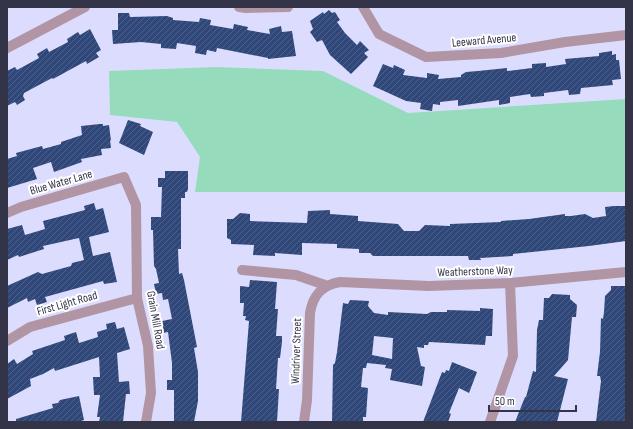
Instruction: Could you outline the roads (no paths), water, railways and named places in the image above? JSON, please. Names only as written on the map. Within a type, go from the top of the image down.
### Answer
[{"type":"street","points":[[7,48],[85,7]]},
{"type":"street","points":[[239,7],[288,7]]},
{"type":"street","name":"Leeward Avenue","points":[[363,7],[379,34],[426,57],[501,53],[565,42],[626,35]]},
{"type":"street","name":"Blue Water Lane","points":[[7,213],[21,206],[124,178]]},
{"type":"street","name":"Grain Mill Road","points":[[124,178],[136,205],[137,298],[148,346],[151,393],[146,422]]},
{"type":"street","points":[[242,270],[296,275],[325,285]]},
{"type":"street","name":"Weatherstone Way","points":[[325,285],[340,282],[429,286],[510,283],[626,272]]},
{"type":"street","points":[[490,422],[513,356],[510,283]]},
{"type":"street","name":"Windriver Street","points":[[304,422],[307,400],[310,313],[313,300],[325,285]]},
{"type":"street","name":"First Light Road","points":[[7,341],[30,327],[137,298]]}]
